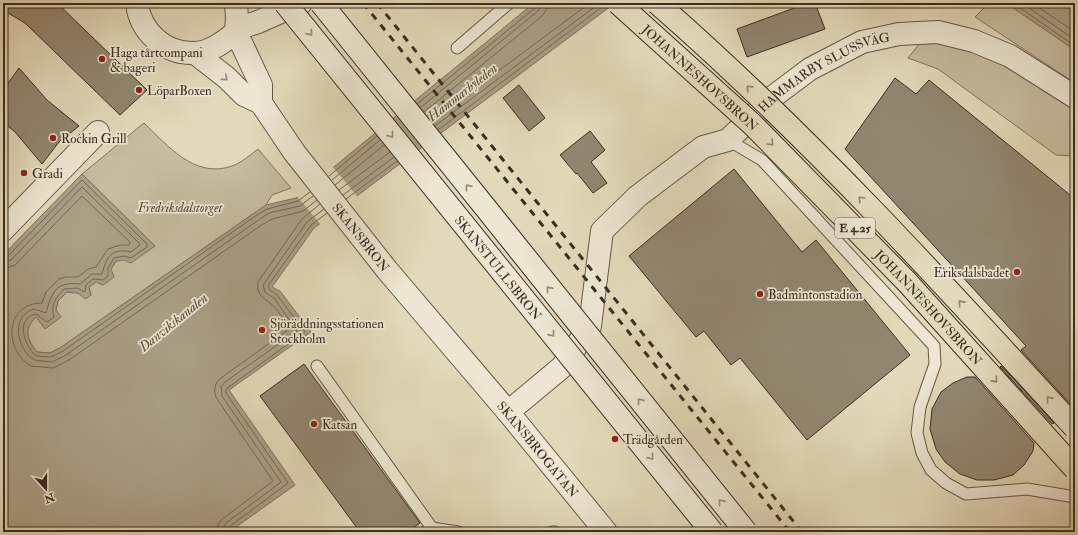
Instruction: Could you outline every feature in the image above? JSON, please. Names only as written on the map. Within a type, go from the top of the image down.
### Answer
[{"type":"highway","name":"JOHANNESHOVSBRON","points":[[618,3],[753,125],[907,282],[1075,469]]},
{"type":"highway","name":"JOHANNESHOVSBRON","points":[[657,3],[698,39],[767,105],[924,262],[1075,428]]},
{"type":"street","points":[[236,3],[236,30],[261,85],[261,104]]},
{"type":"street","points":[[132,7],[142,25],[157,41],[174,50],[195,53],[211,48],[236,30],[258,22],[294,3]]},
{"type":"street","name":"SKANSTULLSBRON","points":[[294,3],[712,532]]},
{"type":"street","name":"SKANSTULLSBRON","points":[[321,3],[746,532]]},
{"type":"street","name":"HAMMARBY SLUSSVÄG","points":[[508,412],[562,367],[590,326],[602,231],[638,196],[703,147],[728,140],[774,96],[810,69],[862,42],[900,34],[938,32],[974,41],[1010,56],[1075,97]]},
{"type":"street","name":"SKANSBRON","points":[[195,53],[244,95],[261,104],[294,152],[387,270],[469,366]]},
{"type":"street","points":[[3,230],[98,132]]},
{"type":"street","name":"SKANSBROGATAN","points":[[469,366],[606,532]]},
{"type":"lane","points":[[457,48],[509,3]]},
{"type":"lane","points":[[728,140],[762,160],[934,346],[935,364],[920,407],[917,433],[922,453],[931,470],[946,483],[966,494],[1027,490],[1075,497]]},
{"type":"lane","points":[[317,366],[429,530],[458,532]]},
{"type":"green space","points":[[989,3],[1006,3],[1075,50],[1075,83],[975,17]]},
{"type":"green space","points":[[921,42],[963,48],[983,56],[1021,75],[1075,110],[1075,156],[1056,155],[938,69],[908,58]]},
{"type":"green space","name":"Fredriksdalstorget","points":[[144,123],[183,158],[206,168],[219,169],[235,165],[258,149],[291,188],[272,195],[266,205],[60,348],[50,353],[37,352],[29,339],[28,334],[29,326],[36,317],[60,317],[56,310],[58,301],[67,292],[91,295],[89,287],[111,269],[116,261],[155,246],[82,174]]},
{"type":"water","points":[[534,3],[615,3],[314,228],[272,287],[280,291],[311,332],[229,390],[295,485],[229,532],[3,532],[3,255],[82,174],[155,246],[131,263],[124,260],[116,261],[111,269],[114,277],[103,285],[96,282],[89,287],[91,295],[85,299],[77,292],[67,292],[58,301],[56,310],[61,317],[45,329],[36,317],[29,326],[28,334],[31,343],[37,352],[50,353],[60,348],[266,205],[296,198]]},
{"type":"water","points":[[1006,3],[1075,3],[1075,50]]},
{"type":"pier","points":[[332,166],[358,197],[321,225],[296,195]]},
{"type":"building","points":[[3,3],[57,3],[147,90],[120,115],[25,23],[3,10]]},
{"type":"building","points":[[808,3],[815,3],[825,29],[747,57],[737,29]]},
{"type":"building","points":[[19,68],[47,100],[79,126],[59,142],[42,164],[15,132],[3,122],[3,90]]},
{"type":"building","name":"Eriksdalsbadet","points":[[895,78],[916,94],[929,80],[1075,199],[1075,406],[1073,407],[1021,350],[1026,346],[845,149]]},
{"type":"building","points":[[519,85],[545,118],[529,131],[503,98]]},
{"type":"building","points":[[590,131],[605,150],[591,162],[607,183],[593,193],[560,155]]},
{"type":"building","name":"Badmintonstadion","points":[[734,169],[802,252],[816,240],[910,355],[807,440],[740,358],[731,365],[704,331],[696,337],[629,256]]},
{"type":"building","name":"Katsan","points":[[304,364],[420,523],[407,532],[360,532],[260,396]]},
{"type":"building","points":[[1001,366],[1054,423],[1052,424],[1000,367]]},
{"type":"building","points":[[967,377],[975,377],[1034,443],[1033,451],[1024,465],[1013,475],[994,480],[977,480],[960,474],[945,462],[936,449],[930,429],[932,409],[941,392],[953,383]]},
{"type":"railway","points":[[363,3],[790,532]]},
{"type":"railway","points":[[377,3],[802,532]]},
{"type":"place","name":"Haga tårtcompani & bageri","points":[[102,59]]},
{"type":"place","name":"LöparBoxen","points":[[139,90]]},
{"type":"place","name":"Rockin Grill","points":[[53,138]]},
{"type":"place","name":"Gradi","points":[[24,173]]},
{"type":"place","name":"Eriksdalsbadet","points":[[1017,272]]},
{"type":"place","name":"Badmintonstadion","points":[[760,294]]},
{"type":"place","name":"Sjöräddningsstationen Stockholm","points":[[262,330]]},
{"type":"place","name":"Katsan","points":[[314,424]]},
{"type":"place","name":"Trädgården","points":[[615,439]]},
{"type":"water label","name":"Hammarbyleden","points":[[462,92]]},
{"type":"water label","name":"Danvikskanalen","points":[[173,322]]}]
